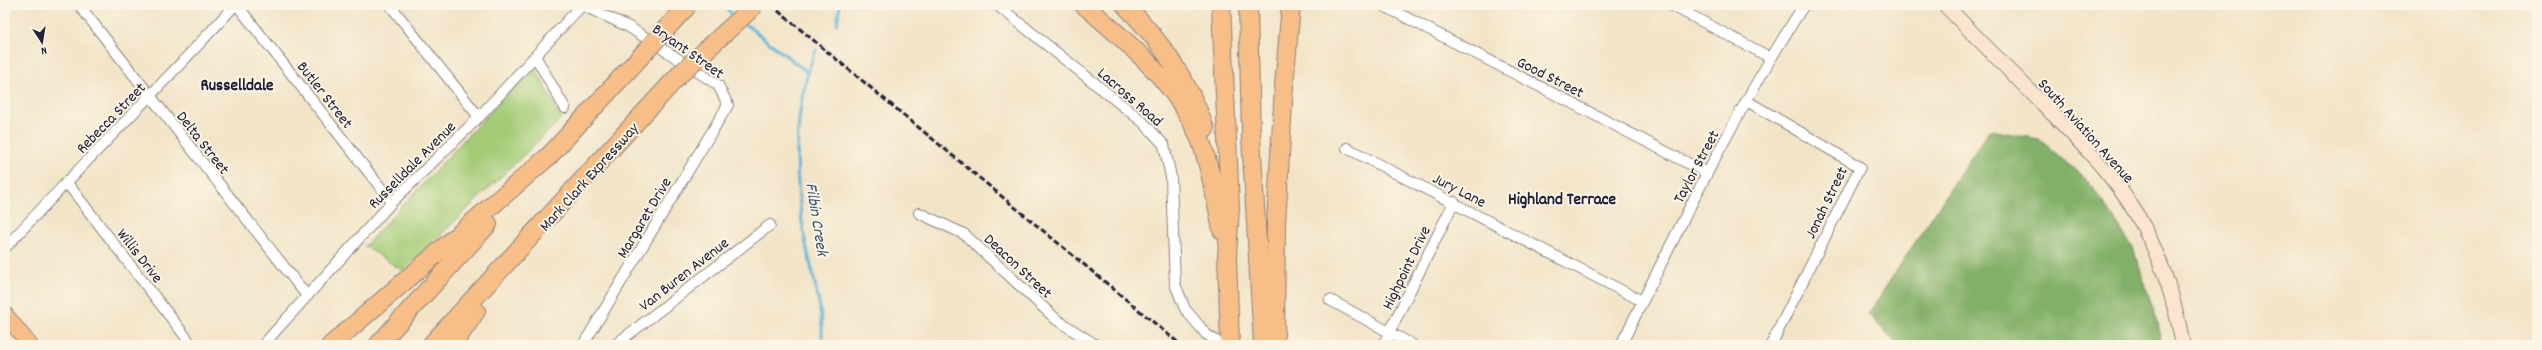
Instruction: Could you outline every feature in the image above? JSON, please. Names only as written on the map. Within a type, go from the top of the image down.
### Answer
[{"type":"highway","points":[[378,345],[688,5]]},
{"type":"highway","name":"Mark Clark Expressway","points":[[431,345],[580,185],[743,5]]},
{"type":"highway","points":[[680,74],[755,5]]},
{"type":"highway","points":[[1084,5],[1145,58],[1190,119],[1200,140],[1209,167],[1227,256]]},
{"type":"highway","points":[[1125,5],[1142,22],[1170,59],[1199,112],[1212,153],[1217,178],[1219,216]]},
{"type":"highway","points":[[1222,5],[1230,207],[1227,256],[1230,345]]},
{"type":"highway","points":[[1248,5],[1251,136],[1269,340]]},
{"type":"highway","points":[[1269,340],[1284,86],[1291,5]]},
{"type":"highway","points":[[331,345],[549,156]]},
{"type":"highway","points":[[453,345],[463,327],[544,224]]},
{"type":"main road","points":[[5,314],[30,345]]},
{"type":"street","name":"Delta Street","points":[[79,5],[150,98],[307,296]]},
{"type":"street","name":"Rebecca Street","points":[[5,248],[150,98],[236,5]]},
{"type":"street","name":"Butler Street","points":[[236,5],[392,202]]},
{"type":"street","points":[[390,5],[479,117]]},
{"type":"street","name":"Russelldale Avenue","points":[[263,345],[392,202],[479,117],[582,5]]},
{"type":"street","name":"Bryant Street","points":[[582,5],[629,27],[718,85],[728,105]]},
{"type":"street","name":"Lacross Road","points":[[998,5],[1144,123],[1164,146],[1171,177],[1175,284],[1185,309],[1206,334],[1222,345]]},
{"type":"street","name":"Good Street","points":[[1382,5],[1707,173]]},
{"type":"street","points":[[1671,5],[1772,58]]},
{"type":"street","name":"Taylor Street","points":[[1621,345],[1707,173],[1772,58],[1804,5]]},
{"type":"street","name":"South Aviation Avenue","points":[[1945,5],[2075,137],[2102,166],[2127,199],[2147,233],[2159,259],[2175,304],[2183,345]]},
{"type":"street","points":[[535,56],[565,108]]},
{"type":"street","name":"Jonah Street","points":[[1747,102],[1860,167],[1771,345]]},
{"type":"street","name":"Margaret Drive","points":[[583,345],[728,105]]},
{"type":"street","name":"Jury Lane","points":[[1348,148],[1642,301]]},
{"type":"street","name":"Willis Drive","points":[[67,183],[192,345]]},
{"type":"street","name":"Highpoint Drive","points":[[1383,345],[1454,202]]},
{"type":"street","name":"Deacon Street","points":[[919,213],[964,234],[1057,320],[1096,345]]},
{"type":"street","name":"Van Buren Avenue","points":[[614,345],[770,225]]},
{"type":"street","points":[[1330,300],[1413,345]]},
{"type":"green space","points":[[530,69],[536,70],[562,118],[403,271],[365,246]]},
{"type":"green space","points":[[1989,130],[2039,139],[2089,182],[2133,248],[2155,315],[2162,345],[1898,345],[1868,314]]},
{"type":"waterway","points":[[721,5],[735,16]]},
{"type":"waterway","name":"Filbin Creek","points":[[837,24],[840,5]]},
{"type":"waterway","points":[[744,23],[807,72]]},
{"type":"waterway","name":"Filbin Creek","points":[[816,50],[808,72],[799,119],[797,169],[801,217],[821,318],[822,345]]},
{"type":"railway","points":[[771,5],[1181,345]]},
{"type":"district","name":"Russelldale","points":[[237,84]]},
{"type":"district","name":"Highland Terrace","points":[[1562,198]]}]
